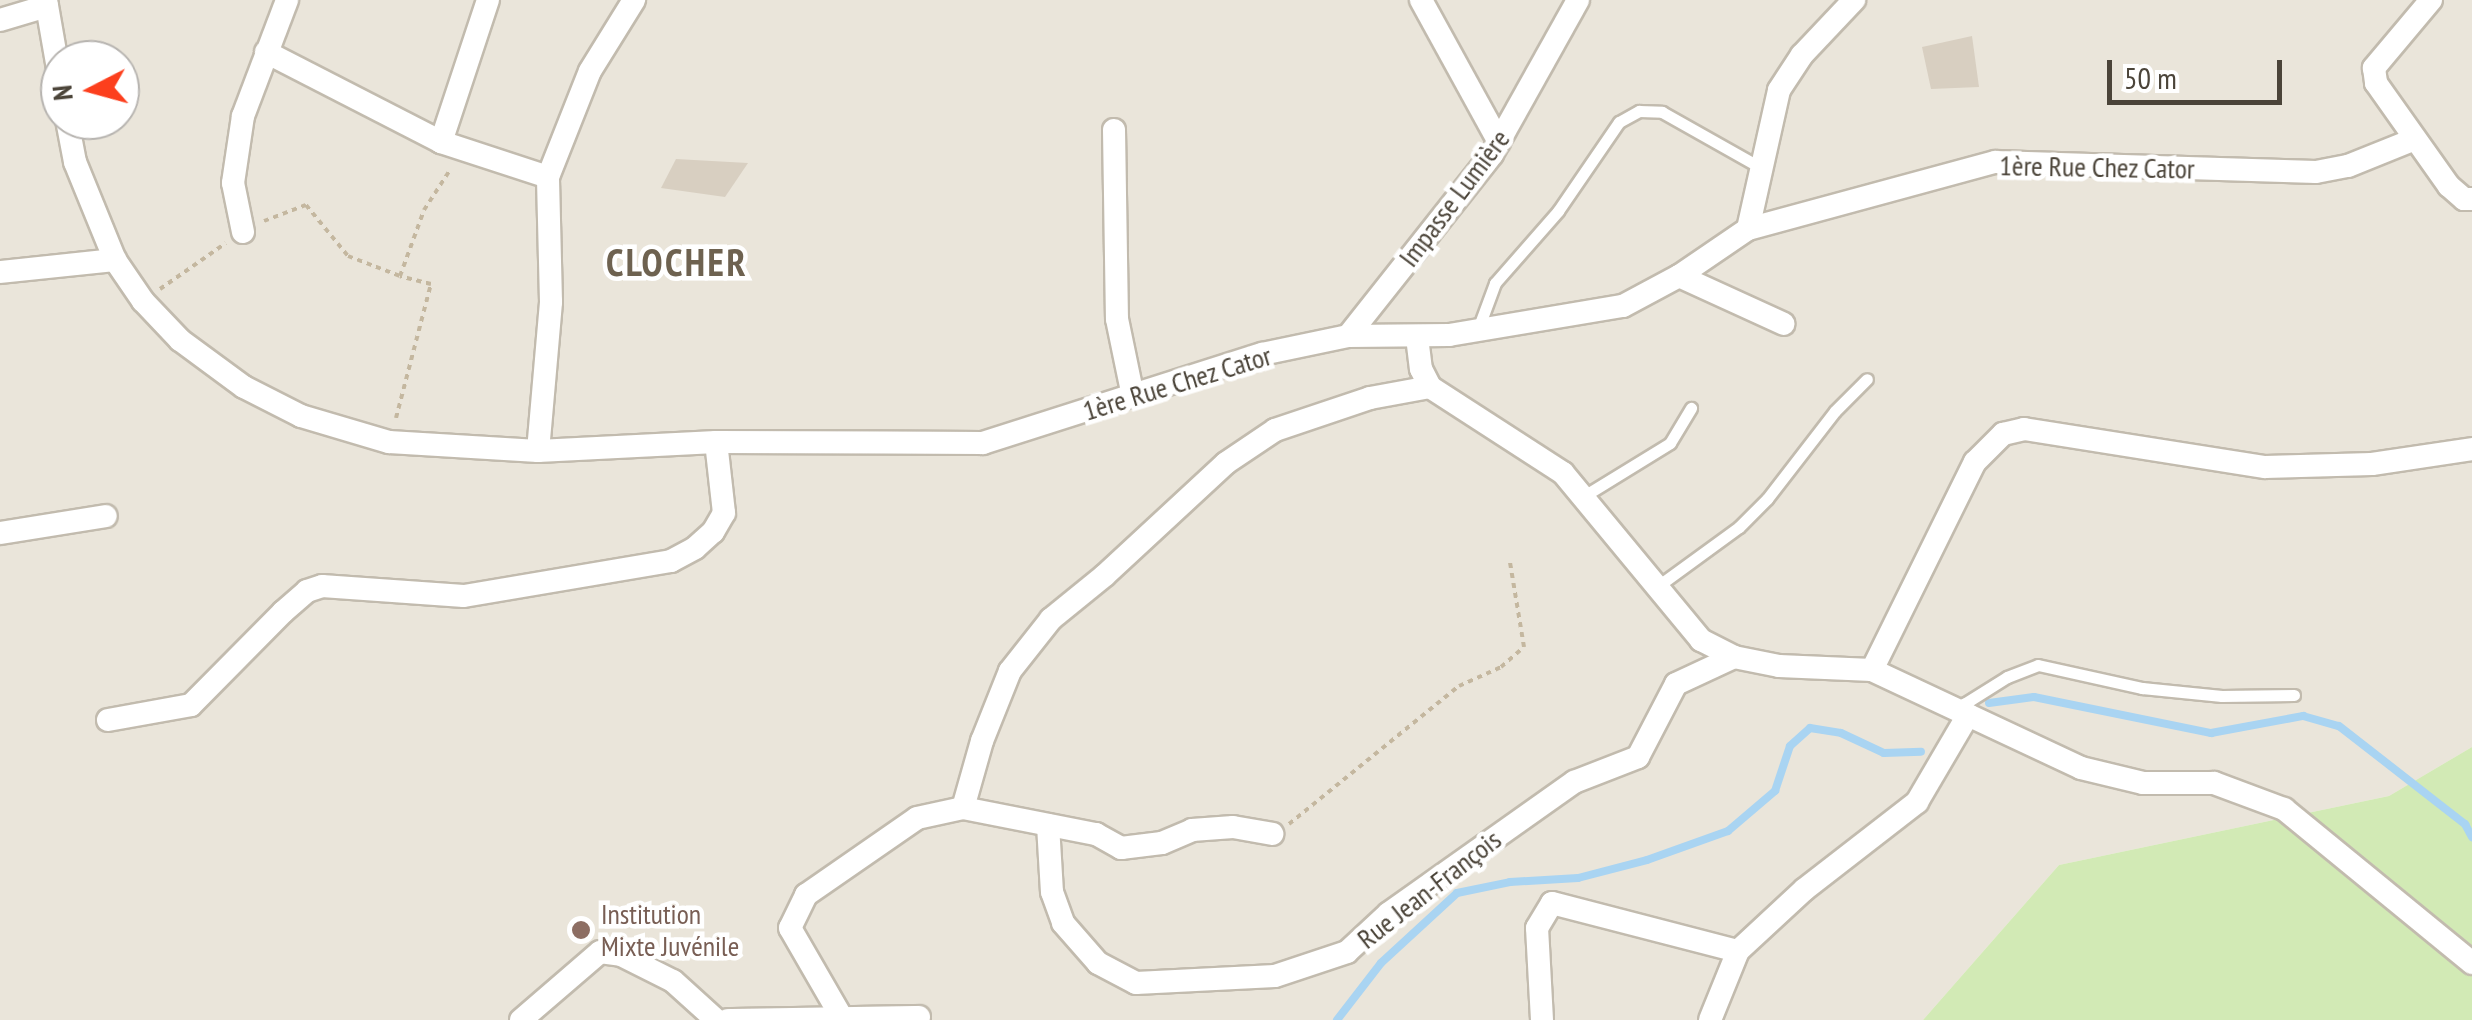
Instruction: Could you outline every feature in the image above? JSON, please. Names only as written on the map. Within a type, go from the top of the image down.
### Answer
[{"type":"street","points":[[243,232],[233,183],[243,116],[288,0]]},
{"type":"street","points":[[452,146],[488,0]]},
{"type":"street","points":[[538,450],[551,302],[548,176],[590,71],[634,0]]},
{"type":"street","points":[[1421,0],[1499,142]]},
{"type":"street","name":"Impasse Lumière","points":[[1348,336],[1499,142],[1578,0]]},
{"type":"street","points":[[1748,229],[1758,166],[1779,90],[1802,55],[1854,0]]},
{"type":"street","points":[[2430,0],[2374,68],[2376,83],[2449,186],[2464,199],[2472,199]]},
{"type":"street","points":[[0,20],[47,3],[53,40]]},
{"type":"street","points":[[266,52],[452,146],[548,176]]},
{"type":"street","points":[[1114,130],[1117,318],[1132,396]]},
{"type":"street","name":"1ère Rue Chez Cator","points":[[70,140],[74,162],[115,260],[180,340],[244,387],[301,416],[390,442],[538,450],[716,442],[983,443],[1262,354],[1348,336],[1417,336],[1478,330],[1623,306],[1679,276],[1748,229],[1995,162],[2316,172],[2348,166],[2415,139]]},
{"type":"street","points":[[0,272],[115,260]]},
{"type":"street","points":[[1679,276],[1784,324]]},
{"type":"street","points":[[1417,336],[1421,369],[1430,387],[1564,473],[1701,640],[1734,657],[1778,666],[1872,670],[2080,768],[2143,783],[2214,783],[2284,809],[2472,964]]},
{"type":"street","points":[[964,808],[982,740],[1010,671],[1050,619],[1104,576],[1226,463],[1275,430],[1370,398],[1430,387]]},
{"type":"street","points":[[1872,670],[1975,462],[2003,434],[2024,430],[2265,467],[2372,464],[2472,449]]},
{"type":"street","points":[[108,720],[190,705],[204,696],[283,612],[308,590],[322,586],[464,596],[671,561],[704,540],[724,513],[716,442]]},
{"type":"street","points":[[0,532],[106,516]]},
{"type":"street","name":"Rue Jean-François","points":[[1048,825],[1052,892],[1063,924],[1098,963],[1136,983],[1275,976],[1347,952],[1389,913],[1574,782],[1638,757],[1676,684],[1734,657]]},
{"type":"street","points":[[1710,1020],[1738,951],[1806,888],[1917,802],[1968,715]]},
{"type":"street","points":[[842,1018],[790,928],[806,895],[916,818],[964,808],[1096,834],[1121,848],[1162,843],[1192,830],[1232,827],[1272,834]]},
{"type":"street","points":[[1542,1020],[1537,928],[1552,902],[1738,951]]},
{"type":"street","points":[[522,1020],[600,952],[621,954],[673,981],[716,1020]]},
{"type":"street","points":[[728,1020],[919,1018]]},
{"type":"lane","points":[[1478,330],[1495,282],[1558,211],[1620,122],[1640,111],[1662,112],[1758,166]]},
{"type":"lane","points":[[1658,586],[1739,527],[1767,499],[1834,411],[1867,378]]},
{"type":"lane","points":[[1584,496],[1670,442],[1691,408]]},
{"type":"lane","points":[[1968,715],[1964,704],[2007,677],[2038,665],[2142,688],[2222,696],[2294,694]]},
{"type":"path","points":[[400,276],[452,146]]},
{"type":"path","points":[[144,300],[243,232],[306,205],[348,256],[431,284],[390,442]]},
{"type":"path","points":[[1272,834],[1459,686],[1501,667],[1524,648],[1510,562]]},
{"type":"shaded area","points":[[0,0],[2472,0],[2472,747],[2389,796],[2059,865],[1923,1020],[0,1020]]},
{"type":"green space","points":[[2472,747],[2472,1020],[1923,1020],[2059,865],[2389,796]]},
{"type":"building","points":[[1972,36],[1979,87],[1931,89],[1922,47]]},
{"type":"building","points":[[676,159],[748,163],[725,197],[661,188]]},
{"type":"waterway","points":[[1989,703],[2034,697],[2211,733],[2303,716],[2339,726],[2465,824],[2472,837]]},
{"type":"waterway","points":[[1337,1020],[1381,963],[1457,893],[1510,882],[1578,878],[1647,860],[1728,831],[1775,791],[1790,746],[1810,728],[1841,733],[1884,753],[1921,752]]},
{"type":"place","name":"Institution Mixte Juvénile","points":[[581,930]]},
{"type":"district","name":"CLOCHER","points":[[677,262]]}]
